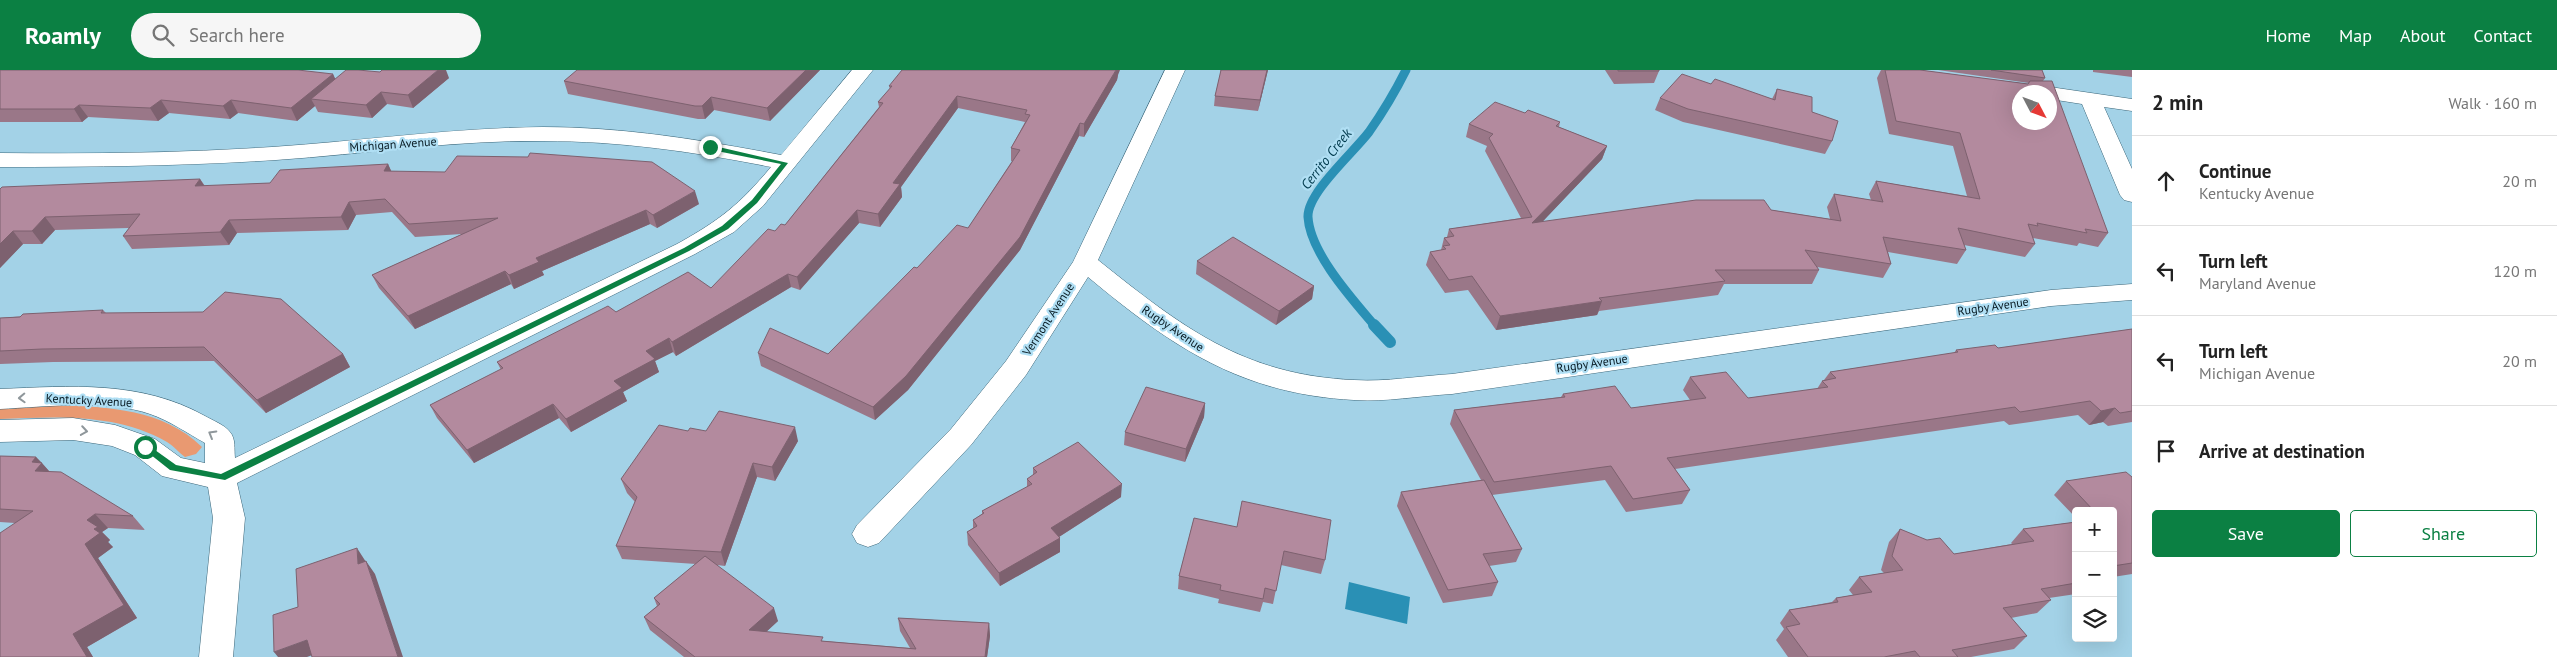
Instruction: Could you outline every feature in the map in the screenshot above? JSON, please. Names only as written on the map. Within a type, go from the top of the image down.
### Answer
[{"type":"street","points":[[0,431],[73,429],[115,436],[145,447],[173,468],[221,478],[686,249],[725,227],[755,201],[863,70]]},
{"type":"street","name":"Vermont Avenue","points":[[868,534],[961,437],[1016,368],[1085,262],[1175,70]]},
{"type":"street","points":[[2057,94],[2132,105]]},
{"type":"street","points":[[2090,99],[2132,195]]},
{"type":"street","name":"Michigan Avenue","points":[[0,160],[153,159],[270,154],[540,134],[641,139],[710,147],[785,163]]},
{"type":"street","name":"Rugby Avenue","points":[[1085,262],[1193,345],[1235,366],[1283,382],[1354,390],[1452,384],[2050,298],[2132,292]]},
{"type":"street","name":"Kentucky Avenue","points":[[0,399],[117,399],[148,403],[179,415],[219,438],[221,478],[229,518],[216,657]]},
{"type":"shaded area","points":[[58,405],[97,407],[134,412],[170,425],[187,434],[202,447],[196,454],[185,457],[170,444],[148,433],[107,421],[64,418],[0,419],[0,408]]},
{"type":"water","points":[[1349,582],[1410,597],[1407,624],[1345,609]]},
{"type":"building","points":[[0,70],[298,70],[333,74],[291,108],[231,100],[223,106],[161,100],[150,108],[79,105],[74,109],[0,109]]},
{"type":"building","points":[[346,70],[380,72],[382,70],[438,70],[408,95],[381,92],[366,105],[311,99]]},
{"type":"building","points":[[577,70],[806,70],[767,108],[711,97],[702,106],[695,106],[564,81]]},
{"type":"building","points":[[902,70],[1116,70],[1084,124],[1080,123],[1020,237],[906,376],[873,407],[758,353],[770,328],[828,354],[914,267],[917,268],[957,225],[968,228],[1020,150],[1011,148],[1030,115],[1025,114],[1027,110],[957,96],[893,183],[900,184],[878,214],[857,210],[797,277],[788,274],[672,342],[669,338],[646,351],[655,359],[614,381],[622,388],[566,419],[553,404],[467,450],[430,405],[503,368],[497,362],[608,306],[616,312],[688,272],[711,288],[768,229],[775,231],[781,224],[785,225],[883,103],[878,102],[892,86],[889,86]]},
{"type":"building","points":[[1221,70],[1267,70],[1260,100],[1215,96]]},
{"type":"building","points":[[1659,70],[1659,71],[1618,71]]},
{"type":"building","points":[[1885,70],[1920,70],[2028,84],[2030,81],[2052,81],[2053,85],[2012,85],[2012,130],[2057,130],[2057,95],[2108,233],[2085,229],[2087,233],[2037,223],[2038,226],[2028,224],[2035,244],[1958,228],[1966,250],[1883,237],[1891,264],[1805,250],[1819,270],[1715,270],[1725,281],[1599,298],[1602,301],[1500,316],[1472,276],[1449,280],[1430,252],[1446,249],[1443,246],[1450,245],[1444,238],[1454,236],[1449,229],[1532,217],[1489,138],[1493,134],[1469,124],[1495,102],[1525,113],[1528,110],[1560,122],[1556,126],[1607,146],[1532,223],[1696,200],[1764,200],[1771,210],[1841,221],[1834,194],[1883,202],[1876,181],[1980,199],[1960,133],[1896,121]]},
{"type":"building","points":[[1991,70],[2042,70],[2045,78]]},
{"type":"building","points":[[1682,74],[1711,84],[1715,79],[1775,100],[1777,89],[1812,97],[1812,112],[1838,121],[1832,141],[1688,109],[1660,98]]},
{"type":"building","points":[[530,153],[652,162],[695,191],[653,215],[646,210],[536,258],[539,262],[509,275],[505,271],[408,316],[372,275],[498,218],[409,224],[385,199],[349,202],[341,217],[229,220],[220,232],[123,236],[140,214],[45,217],[32,231],[13,231],[0,244],[0,189],[2,187],[200,179],[195,186],[270,183],[280,170],[388,164],[384,171],[445,172],[457,156],[528,157]]},
{"type":"building","points":[[1233,237],[1314,286],[1279,311],[1197,261]]},
{"type":"building","points":[[225,292],[281,299],[343,354],[257,400],[204,347],[0,351],[0,318],[20,317],[23,314],[103,310],[101,313],[203,312]]},
{"type":"building","points":[[2132,329],[2132,411],[2120,413],[2115,408],[2101,411],[2090,401],[2020,412],[2015,407],[1667,458],[1690,490],[1633,499],[1611,466],[1494,482],[1454,410],[1565,397],[1563,394],[1615,386],[1631,408],[1706,398],[1690,377],[1726,372],[1748,398],[1828,387],[1822,381],[1836,378],[1830,372],[1958,352],[1956,350],[1995,345],[1998,348]]},
{"type":"building","points":[[1146,387],[1205,403],[1186,449],[1125,432]]},
{"type":"building","points":[[719,411],[795,427],[772,467],[753,463],[721,552],[616,546],[637,497],[621,479],[659,425],[688,431],[690,428],[706,431]]},
{"type":"building","points":[[1078,442],[1122,484],[1051,528],[1060,538],[999,573],[967,532],[977,526],[973,520],[984,513],[982,511],[1032,484],[1027,479],[1037,472],[1033,468]]},
{"type":"building","points":[[0,456],[36,457],[32,462],[42,463],[35,471],[61,472],[133,516],[95,514],[87,520],[98,527],[94,529],[100,533],[85,544],[124,605],[73,634],[87,657],[0,657],[0,533],[33,511],[0,509]]},
{"type":"building","points":[[2126,472],[2132,477],[2132,563],[2117,565],[2117,507],[2090,507],[2066,481]]},
{"type":"building","points":[[1484,480],[1522,549],[1483,554],[1498,582],[1448,590],[1401,492]]},
{"type":"building","points":[[1242,501],[1331,520],[1325,560],[1284,551],[1276,591],[1265,588],[1263,599],[1220,590],[1221,585],[1179,576],[1194,518],[1237,527]]},
{"type":"building","points":[[2072,523],[2072,584],[2041,589],[2051,600],[2003,608],[2027,636],[1952,650],[1958,657],[1920,657],[1915,651],[1884,657],[1808,657],[1786,627],[1800,624],[1789,610],[1838,602],[1836,598],[1872,592],[1859,577],[1903,570],[1892,556],[1900,529],[1927,540],[1940,538],[1954,554],[2034,541],[2023,529]]},
{"type":"building","points":[[357,548],[358,564],[366,561],[398,657],[312,657],[307,640],[274,652],[273,615],[298,607],[296,569]]},
{"type":"building","points":[[705,556],[774,608],[749,630],[823,637],[821,641],[916,649],[898,618],[989,623],[985,657],[695,657],[644,617],[660,604],[654,598]]},
{"type":"waterway","name":"Cerrito Creek","points":[[1375,326],[1345,290],[1324,260],[1316,246],[1308,217],[1315,197],[1332,173],[1369,132],[1389,102],[1406,70]]},
{"type":"waterway","name":"Cerrito Creek","points":[[1374,325],[1390,342]]},
{"type":"route","points":[[145,447],[173,468],[221,478],[686,249],[725,227],[755,201],[785,163],[710,147]]}]
